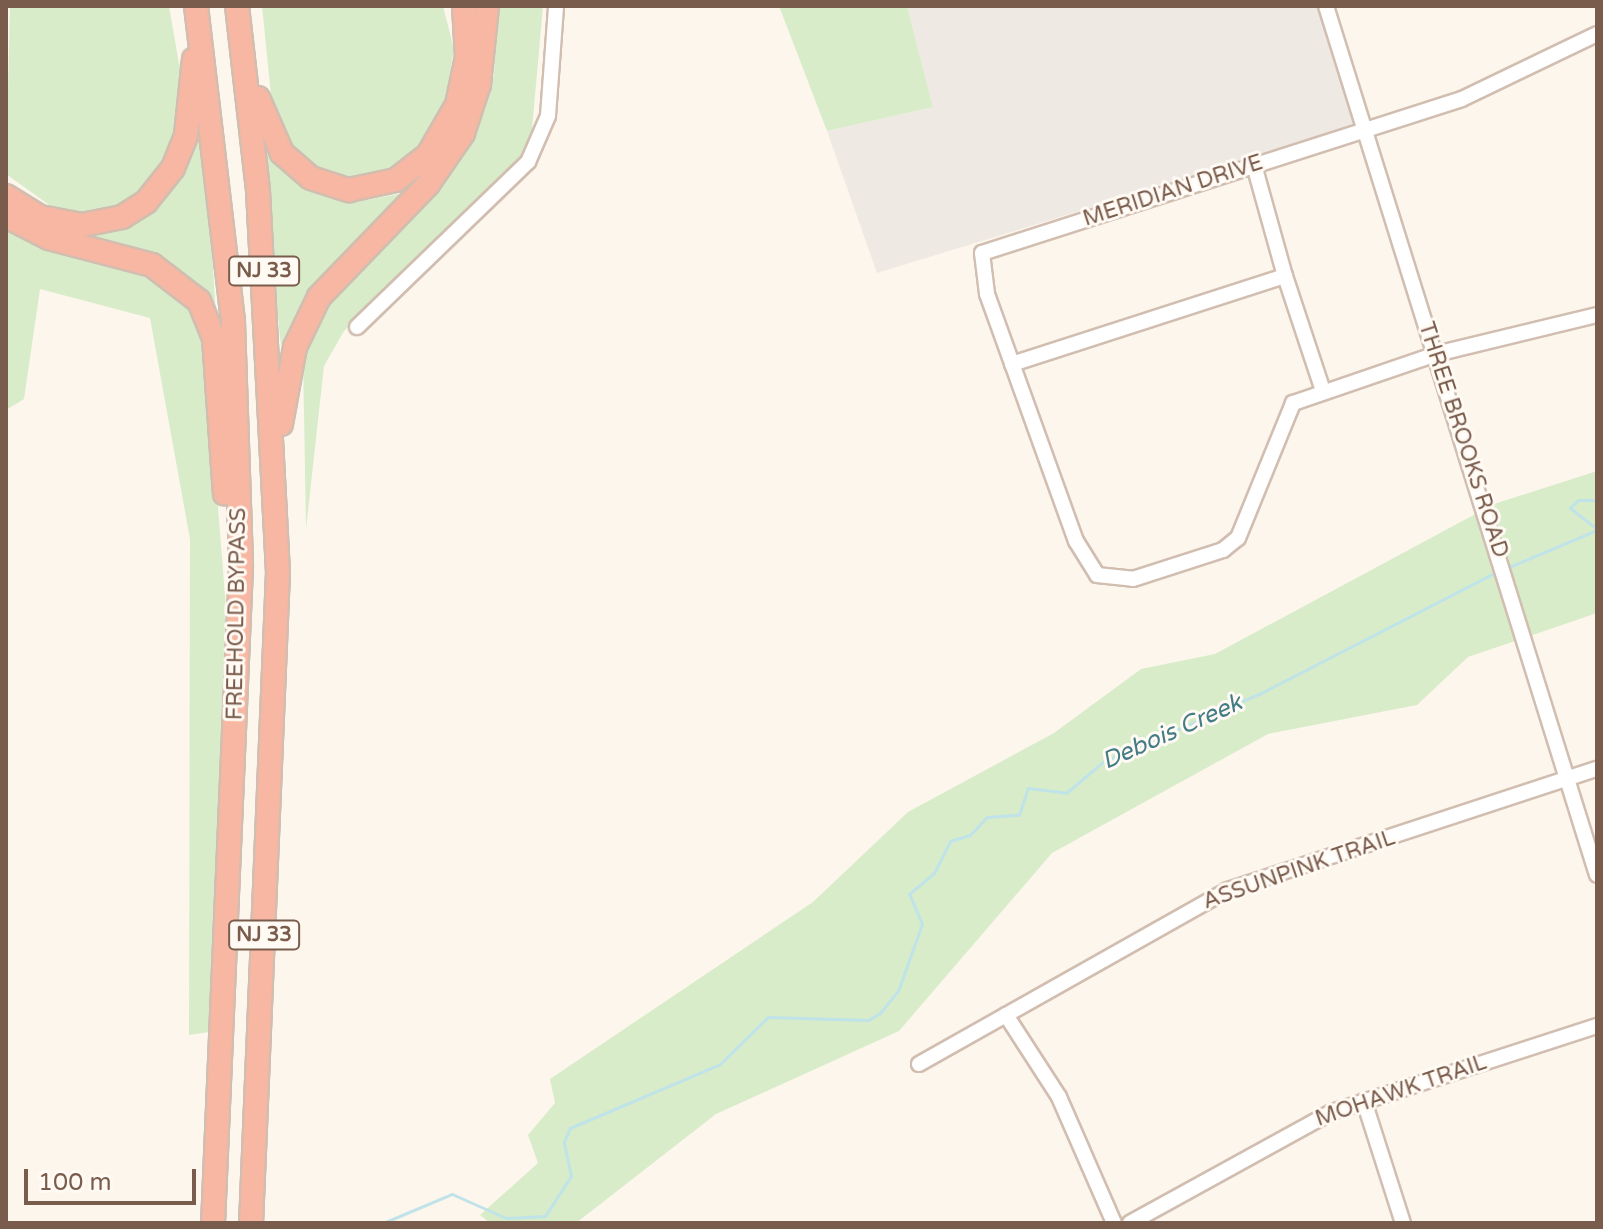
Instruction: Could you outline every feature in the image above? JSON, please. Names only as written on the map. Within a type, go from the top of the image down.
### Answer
[{"type":"highway","points":[[6,196],[40,217],[82,225],[122,217],[155,193],[186,135],[195,6]]},
{"type":"highway","name":"FREEHOLD BYPASS","points":[[195,6],[224,216],[238,452],[238,686],[213,1223]]},
{"type":"highway","name":"FREEHOLD BYPASS","points":[[237,6],[247,67],[274,477],[277,639],[251,1223]]},
{"type":"highway","points":[[247,67],[271,133],[296,168],[337,188],[384,185],[428,155],[452,118],[465,75],[464,6]]},
{"type":"highway","points":[[274,477],[300,332],[333,280],[428,184],[455,148],[479,84],[487,6]]},
{"type":"highway","points":[[6,216],[49,238],[167,272],[206,313],[215,352],[238,686]]},
{"type":"street","points":[[357,327],[528,162],[548,116],[556,6]]},
{"type":"street","name":"THREE BROOKS ROAD","points":[[1326,6],[1597,875]]},
{"type":"street","name":"MERIDIAN DRIVE","points":[[1012,364],[987,294],[982,253],[1462,99],[1597,34]]},
{"type":"street","points":[[1254,165],[1285,276],[1323,391]]},
{"type":"street","points":[[1285,276],[1012,364],[1076,541],[1097,575],[1133,579],[1223,550],[1238,538],[1281,422],[1293,403],[1436,354],[1597,315]]},
{"type":"street","name":"ASSUNPINK TRAIL","points":[[919,1064],[1228,890],[1597,769]]},
{"type":"street","points":[[1006,1015],[1059,1097],[1114,1223]]},
{"type":"street","name":"MOHAWK TRAIL","points":[[1130,1223],[1295,1129],[1364,1101],[1597,1026]]},
{"type":"street","points":[[1364,1101],[1403,1223]]},
{"type":"shaded area","points":[[907,6],[1321,6],[1358,126],[877,273],[827,131],[933,107]]},
{"type":"green space","points":[[10,6],[169,6],[179,64],[187,70],[173,148],[144,194],[123,211],[56,218],[52,207],[6,174]]},
{"type":"green space","points":[[262,6],[443,6],[454,49],[443,115],[400,169],[351,183],[318,176],[289,150],[274,125]]},
{"type":"green space","points":[[497,6],[543,6],[530,152],[344,331],[324,366],[306,529],[303,355],[325,308],[461,158],[494,75]]},
{"type":"green space","points":[[779,6],[907,6],[933,107],[827,131]]},
{"type":"green space","points":[[204,119],[216,316],[170,261],[85,239],[147,214],[183,164]]},
{"type":"green space","points":[[260,139],[303,190],[367,200],[409,192],[304,301],[281,346]]},
{"type":"green space","points":[[6,224],[42,244],[37,248],[143,270],[186,298],[204,332],[226,608],[209,1032],[189,1035],[190,539],[150,318],[40,289],[24,399],[6,410]]},
{"type":"green space","points":[[1597,471],[1597,613],[1468,657],[1417,705],[1268,734],[1052,853],[899,1031],[716,1114],[576,1223],[490,1223],[480,1215],[538,1163],[528,1135],[555,1103],[550,1079],[813,902],[908,812],[1054,733],[1141,669],[1215,654],[1494,504]]},
{"type":"waterway","name":"Debois Creek","points":[[1597,500],[1578,500],[1570,508],[1597,529]]},
{"type":"waterway","name":"Debois Creek","points":[[1509,567],[1597,530]]},
{"type":"waterway","name":"Debois Creek","points":[[383,1223],[452,1194],[506,1218],[545,1216],[571,1176],[564,1142],[570,1128],[720,1064],[768,1017],[868,1020],[880,1013],[898,991],[922,924],[909,894],[934,873],[950,841],[970,835],[987,817],[1019,815],[1028,788],[1066,793],[1103,762],[1259,694],[1496,572]]}]
